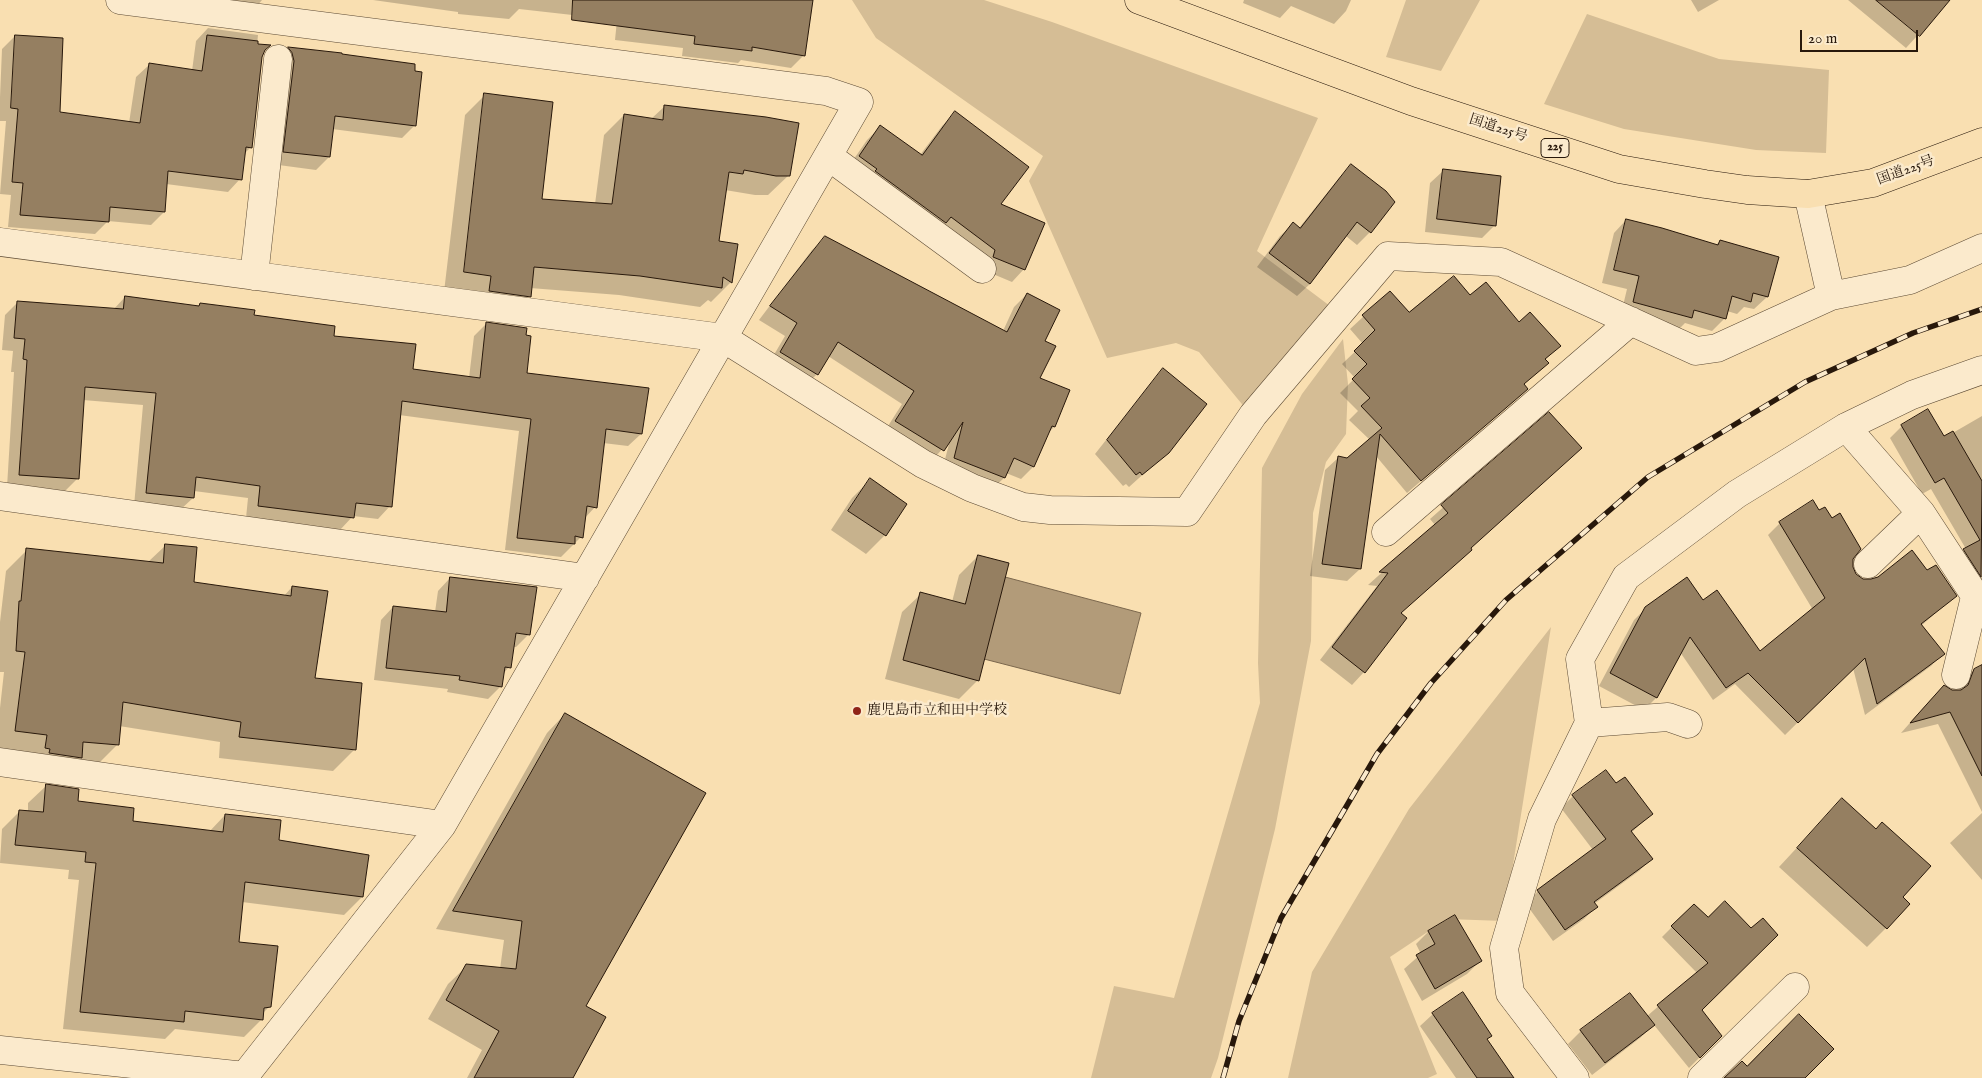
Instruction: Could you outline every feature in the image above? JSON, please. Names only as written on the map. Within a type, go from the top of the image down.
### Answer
[{"type":"highway","name":"国道225号","points":[[1139,0],[1411,101],[1619,168],[1705,184],[1747,190],[1808,194],[1873,184],[1982,142]]},
{"type":"street","points":[[0,1050],[244,1077],[442,825],[859,102],[826,91],[120,0]]},
{"type":"street","points":[[254,276],[278,59]]},
{"type":"street","points":[[828,156],[982,269]]},
{"type":"street","points":[[1808,194],[1831,296]]},
{"type":"street","points":[[0,242],[723,338],[924,464],[980,491],[1023,507],[1041,509],[1187,512],[1253,415],[1388,256],[1501,262],[1696,351],[1717,348],[1831,296],[1910,280],[1982,248]]},
{"type":"street","points":[[1386,532],[1631,321]]},
{"type":"street","points":[[1575,1078],[1510,993],[1504,948],[1542,819],[1589,723],[1580,659],[1626,578],[1737,494],[1846,427],[1912,395],[1982,370]]},
{"type":"street","points":[[1846,427],[1921,513],[1979,601],[1956,675]]},
{"type":"street","points":[[0,496],[585,578]]},
{"type":"street","points":[[1868,564],[1921,513]]},
{"type":"street","points":[[1589,723],[1668,717],[1688,724]]},
{"type":"street","points":[[0,762],[442,825]]},
{"type":"street","points":[[1702,1078],[1795,987]]},
{"type":"shaded area","points":[[852,0],[984,0],[1052,22],[1318,118],[1257,251],[1330,306],[1246,409],[1199,352],[1176,343],[1107,358],[1029,181],[1043,156],[876,38]]},
{"type":"shaded area","points":[[1406,0],[1480,0],[1441,71],[1386,57]]},
{"type":"shaded area","points":[[1587,14],[1719,59],[1829,70],[1826,153],[1756,150],[1624,129],[1544,104]]},
{"type":"shaded area","points":[[1343,339],[1348,384],[1346,434],[1326,462],[1313,513],[1311,641],[1275,829],[1218,1058],[1211,1078],[1091,1078],[1114,986],[1174,998],[1260,703],[1258,663],[1262,468],[1302,394]]},
{"type":"shaded area","points":[[1005,577],[1141,613],[1120,694],[984,659]]},
{"type":"shaded area","points":[[1551,627],[1504,921],[1447,919],[1390,957],[1437,1074],[1428,1078],[1288,1078],[1312,972],[1409,809]]},
{"type":"building","points":[[573,0],[813,0],[805,56],[752,47],[752,51],[694,44],[695,36],[572,20]]},
{"type":"building","points":[[1876,0],[1950,0],[1920,36]]},
{"type":"building","points":[[15,35],[63,38],[60,112],[140,123],[149,63],[202,71],[207,35],[258,41],[258,44],[271,45],[265,50],[262,57],[252,148],[246,147],[242,180],[168,171],[165,212],[110,207],[109,222],[20,215],[23,183],[12,182],[18,109],[11,108]]},
{"type":"building","points":[[288,47],[415,64],[415,71],[422,72],[416,126],[335,116],[330,157],[283,152],[294,61]]},
{"type":"building","points":[[484,93],[553,102],[542,199],[612,204],[624,114],[663,120],[664,105],[766,117],[799,123],[790,176],[776,176],[744,170],[743,174],[729,172],[719,241],[738,244],[732,283],[723,277],[722,288],[640,276],[534,267],[531,297],[489,291],[491,276],[464,272]]},
{"type":"building","points":[[955,111],[1029,167],[1001,204],[1045,223],[1025,270],[993,257],[995,250],[951,217],[946,223],[875,171],[877,169],[859,156],[880,125],[922,155]]},
{"type":"building","points":[[1351,164],[1386,191],[1395,202],[1371,233],[1357,222],[1310,284],[1269,253],[1293,222],[1300,228]]},
{"type":"building","points":[[1443,169],[1501,176],[1496,226],[1437,219]]},
{"type":"building","points":[[1626,219],[1718,245],[1720,240],[1779,257],[1768,297],[1753,293],[1751,302],[1732,296],[1726,319],[1694,310],[1692,318],[1633,302],[1639,276],[1614,270]]},
{"type":"building","points":[[825,236],[1007,332],[1027,293],[1060,310],[1045,341],[1056,346],[1040,378],[1070,390],[1055,427],[1052,426],[1034,467],[1014,458],[1005,478],[954,458],[963,422],[944,451],[895,421],[914,391],[838,342],[818,375],[780,352],[797,323],[770,306]]},
{"type":"building","points":[[1454,276],[1470,295],[1486,282],[1519,322],[1530,312],[1561,346],[1545,359],[1549,363],[1524,384],[1528,389],[1421,481],[1380,434],[1361,569],[1322,564],[1338,456],[1347,458],[1382,428],[1361,406],[1370,398],[1352,379],[1367,364],[1354,351],[1375,330],[1362,315],[1390,291],[1409,312]]},
{"type":"building","points":[[125,296],[199,306],[200,303],[255,310],[254,315],[335,326],[334,336],[416,344],[413,369],[480,378],[486,322],[527,328],[526,335],[531,336],[527,373],[649,388],[642,434],[606,429],[597,508],[587,506],[583,538],[575,536],[575,544],[517,538],[531,419],[402,401],[392,507],[356,503],[354,518],[258,506],[260,486],[196,477],[194,498],[146,493],[156,393],[85,387],[79,479],[19,475],[27,360],[23,359],[25,339],[14,338],[17,301],[123,309]]},
{"type":"building","points":[[1163,368],[1207,404],[1169,453],[1142,475],[1140,472],[1136,475],[1107,440]]},
{"type":"building","points":[[1928,409],[1944,436],[1953,431],[1982,481],[1981,577],[1963,549],[1980,540],[1944,478],[1935,483],[1901,425]]},
{"type":"building","points":[[1549,412],[1582,448],[1401,613],[1407,618],[1365,673],[1332,647],[1388,573],[1379,572],[1448,513],[1441,505]]},
{"type":"building","points":[[870,478],[907,504],[886,536],[848,511]]},
{"type":"building","points":[[1813,500],[1819,510],[1825,507],[1832,518],[1840,513],[1861,549],[1853,559],[1853,567],[1856,574],[1863,579],[1878,577],[1912,550],[1927,570],[1936,565],[1957,596],[1921,624],[1945,654],[1877,704],[1865,658],[1798,723],[1748,673],[1726,688],[1690,637],[1657,698],[1610,673],[1645,607],[1687,577],[1703,600],[1717,590],[1760,651],[1825,598],[1779,522]]},
{"type":"building","points":[[165,544],[197,547],[194,582],[291,596],[292,586],[328,591],[315,678],[362,683],[356,750],[239,737],[241,722],[123,702],[119,745],[83,742],[82,758],[49,753],[50,749],[45,748],[47,735],[15,731],[25,652],[16,651],[19,601],[21,601],[26,548],[163,563]]},
{"type":"building","points":[[978,555],[1009,563],[979,681],[903,660],[920,592],[965,604]]},
{"type":"building","points":[[450,577],[537,587],[530,635],[516,633],[511,668],[505,667],[502,687],[459,680],[460,676],[386,668],[393,606],[446,612]]},
{"type":"building","points":[[1982,665],[1982,776],[1950,712],[1910,723],[1944,685],[1952,690],[1961,690],[1968,685],[1974,669]]},
{"type":"building","points":[[565,713],[706,793],[586,1006],[606,1017],[573,1078],[474,1078],[499,1031],[446,1000],[466,964],[516,969],[522,921],[453,911]]},
{"type":"building","points":[[1606,770],[1616,783],[1625,777],[1653,814],[1631,831],[1653,859],[1594,902],[1598,907],[1565,930],[1537,890],[1606,839],[1572,795]]},
{"type":"building","points":[[46,784],[79,789],[78,801],[134,808],[133,821],[223,832],[225,814],[281,820],[279,840],[369,855],[363,897],[245,882],[239,942],[278,946],[271,1007],[264,1008],[263,1020],[185,1011],[184,1022],[80,1012],[96,863],[85,862],[86,852],[15,845],[19,810],[43,812]]},
{"type":"building","points":[[1842,798],[1876,829],[1882,822],[1931,866],[1903,897],[1910,904],[1887,929],[1797,848]]},
{"type":"building","points":[[1725,901],[1751,928],[1763,918],[1778,935],[1702,1010],[1722,1036],[1700,1058],[1657,1005],[1708,963],[1671,926],[1694,904],[1708,917]]},
{"type":"building","points":[[1455,915],[1482,961],[1435,989],[1416,955],[1435,944],[1428,931]]},
{"type":"building","points":[[1463,992],[1492,1036],[1487,1039],[1514,1078],[1477,1078],[1432,1013]]},
{"type":"building","points":[[1630,993],[1655,1025],[1605,1063],[1580,1030]]},
{"type":"building","points":[[1799,1014],[1834,1049],[1805,1078],[1724,1078],[1742,1061],[1747,1066]]},
{"type":"railway","points":[[1223,1078],[1239,1021],[1281,918],[1377,754],[1431,683],[1506,600],[1648,477],[1805,382],[1913,333],[1982,309]]},
{"type":"place","name":"鹿児島市立和田中学校","points":[[857,711]]}]
